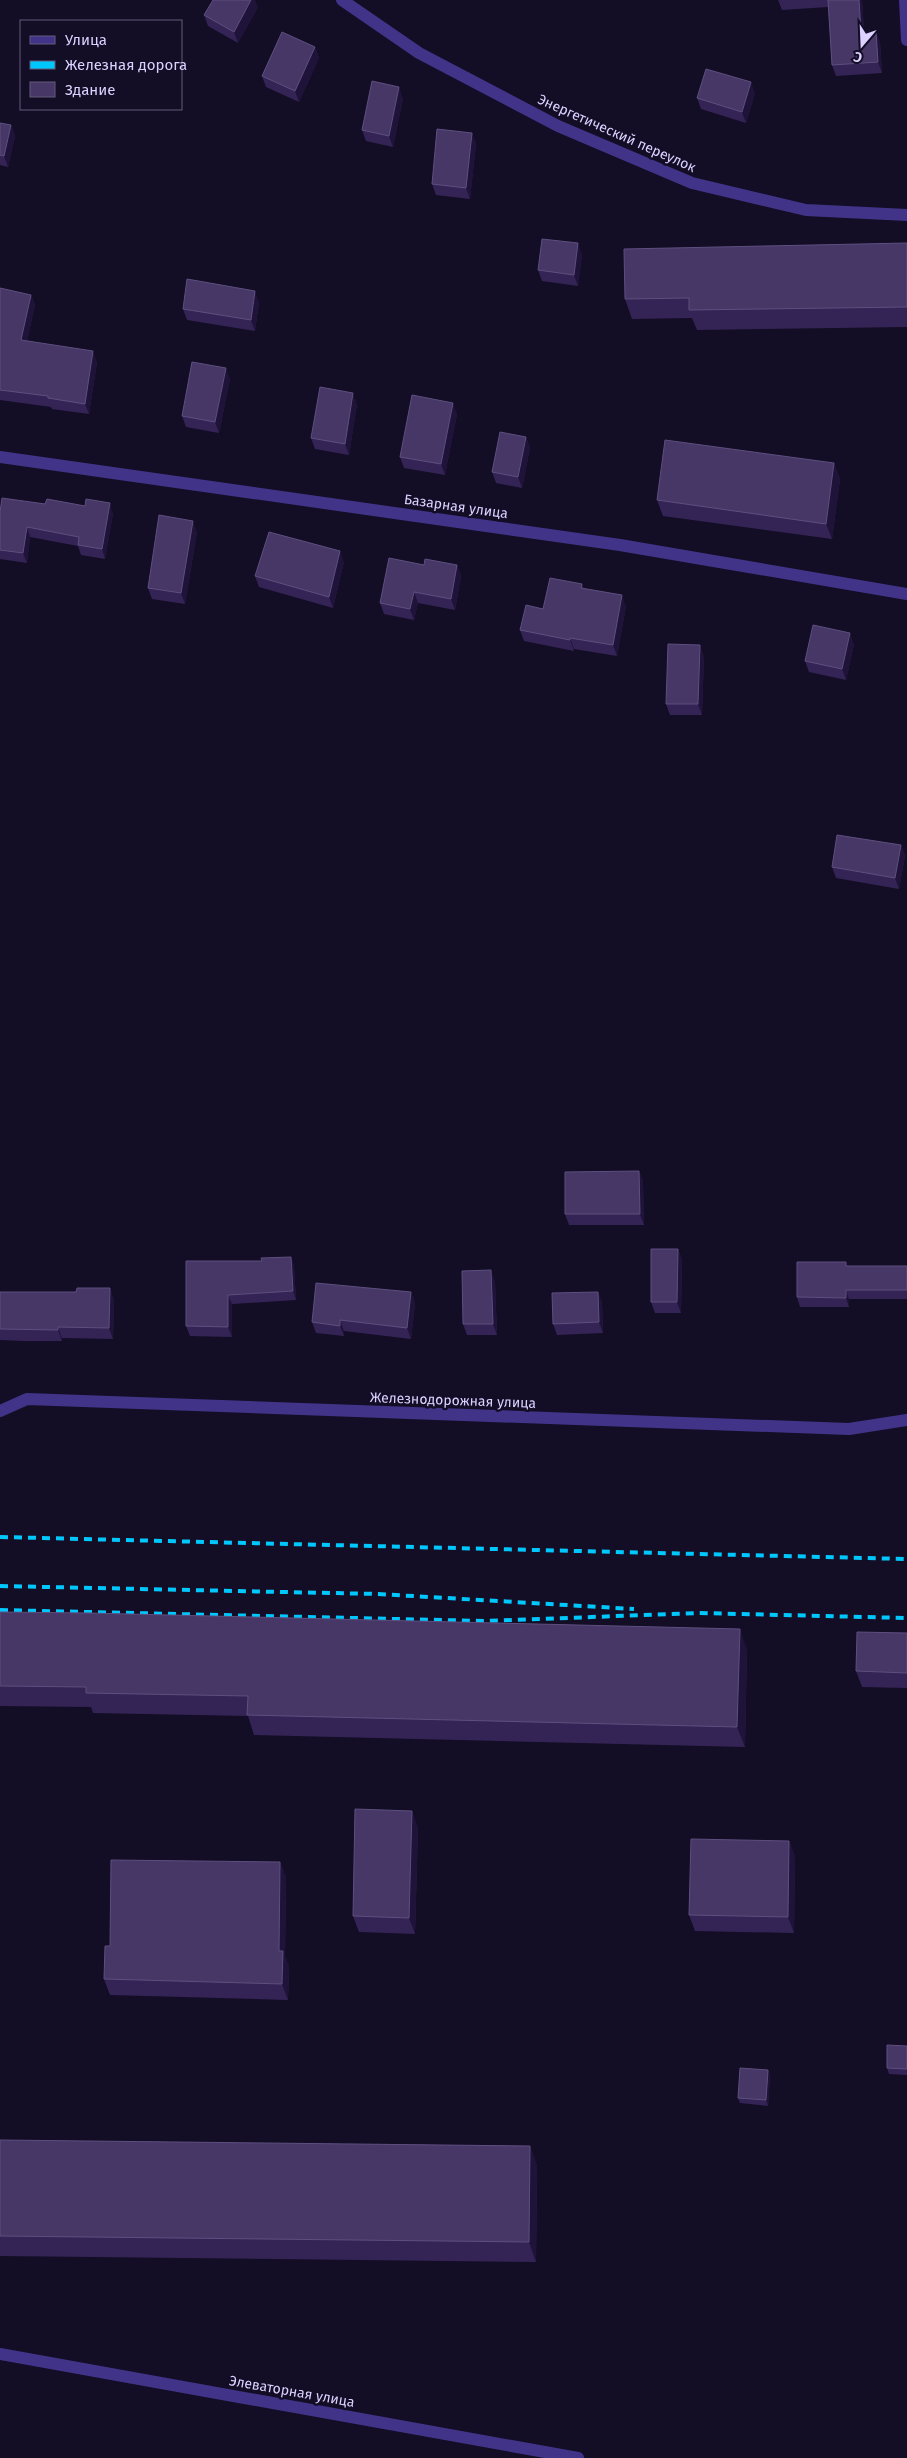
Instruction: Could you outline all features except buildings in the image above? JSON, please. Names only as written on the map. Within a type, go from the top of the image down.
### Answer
[{"type":"street","name":"Энергетический переулок","points":[[342,0],[420,53],[549,122],[692,183],[806,210],[907,215]]},
{"type":"street","points":[[904,0],[907,40]]},
{"type":"street","name":"Базарная улица","points":[[0,457],[620,545],[907,594]]},
{"type":"street","name":"Железнодорожная улица","points":[[0,1411],[27,1399],[850,1429],[907,1420]]},
{"type":"street","name":"Элеваторная улица","points":[[0,2354],[578,2458]]},
{"type":"railway","points":[[0,1537],[907,1559]]},
{"type":"railway","points":[[0,1586],[378,1594],[634,1609]]},
{"type":"railway","points":[[0,1610],[485,1621],[699,1613],[907,1618]]}]
